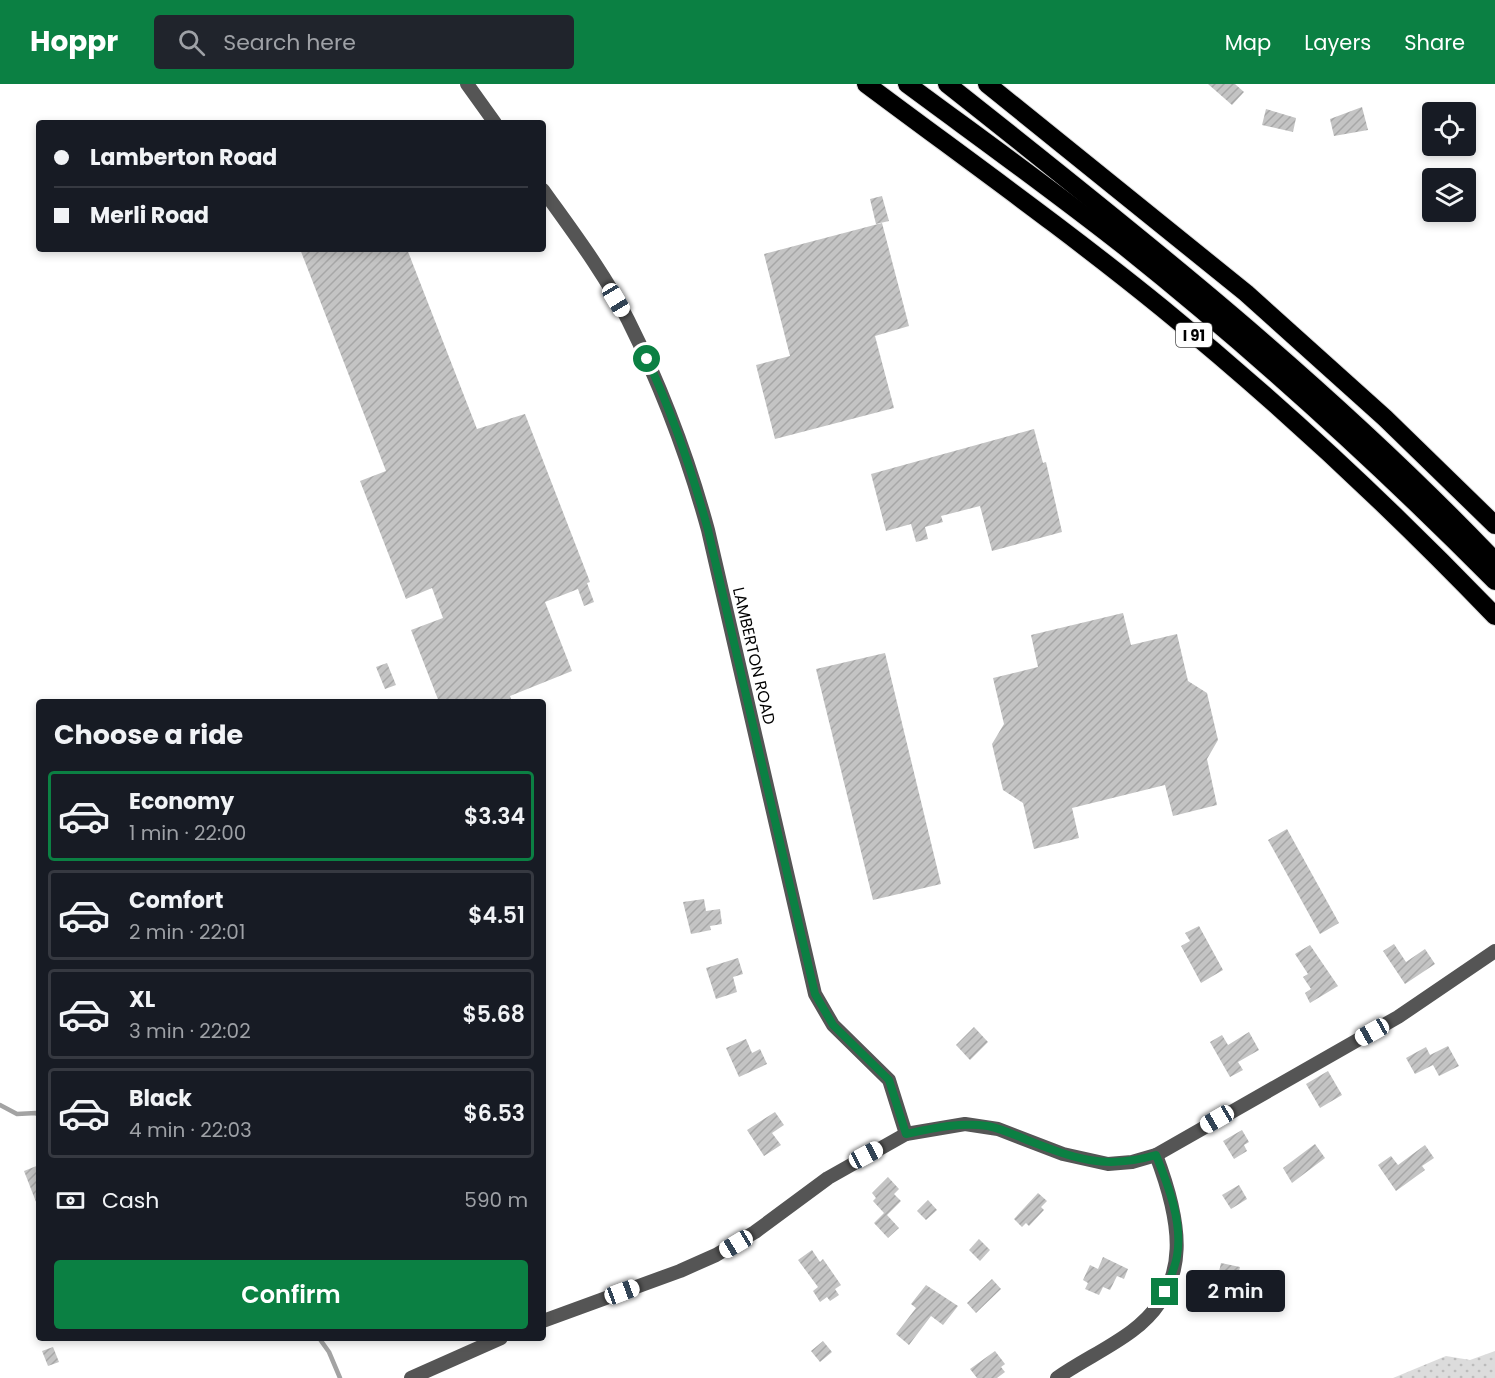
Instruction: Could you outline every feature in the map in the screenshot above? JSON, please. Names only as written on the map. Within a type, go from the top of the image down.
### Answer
[{"type":"highway","name":"I 91","points":[[866,84],[1079,242],[1213,350],[1353,475],[1495,616]]},
{"type":"highway","points":[[907,84],[1085,216],[1238,341],[1356,445],[1495,581]]},
{"type":"highway","points":[[948,84],[1158,251],[1250,328],[1372,439],[1495,561]]},
{"type":"highway","points":[[987,84],[1246,293],[1385,418],[1495,525]]},
{"type":"street","points":[[467,84],[493,120]]},
{"type":"street","name":"LAMBERTON ROAD","points":[[546,194],[584,247],[627,318],[666,400],[689,463],[708,530],[815,994],[833,1025],[889,1080],[906,1134]]},
{"type":"street","points":[[546,1320],[681,1271],[716,1255],[755,1232],[828,1178],[906,1134],[965,1124],[998,1129],[1063,1154],[1108,1164],[1132,1162],[1156,1155],[1398,1017],[1495,951]]},
{"type":"street","points":[[1057,1378],[1132,1331],[1151,1313],[1165,1292],[1177,1258],[1179,1236],[1167,1183],[1156,1155]]},
{"type":"street","points":[[411,1378],[493,1341]]},
{"type":"shaded area","points":[[1495,1351],[1495,1378],[1393,1378],[1446,1356],[1470,1360]]},
{"type":"building","points":[[1208,84],[1235,84],[1244,92],[1232,105]]},
{"type":"building","points":[[1362,107],[1368,130],[1334,136],[1330,119]]},
{"type":"building","points":[[1266,109],[1296,118],[1293,132],[1262,125]]},
{"type":"building","points":[[882,196],[889,221],[876,224],[870,199]]},
{"type":"building","points":[[882,223],[909,326],[875,336],[894,408],[775,439],[756,365],[790,356],[764,254]]},
{"type":"building","points":[[301,252],[408,252],[477,429],[525,414],[590,582],[587,583],[594,602],[584,606],[578,589],[545,602],[572,671],[510,696],[511,699],[438,699],[411,630],[443,618],[432,588],[406,599],[360,481],[386,471]]},
{"type":"building","points":[[1034,429],[1043,463],[1046,462],[1062,532],[992,551],[980,506],[941,516],[943,522],[925,527],[928,539],[916,542],[911,524],[886,531],[871,474]]},
{"type":"building","points":[[1123,613],[1131,645],[1177,634],[1188,681],[1207,693],[1218,740],[1207,759],[1217,805],[1173,816],[1165,785],[1072,808],[1079,838],[1034,849],[1023,803],[1003,790],[992,744],[1004,724],[993,678],[1038,667],[1031,635]]},
{"type":"building","points":[[885,653],[941,884],[873,900],[816,669]]},
{"type":"building","points":[[387,663],[396,685],[385,689],[376,667]]},
{"type":"building","points":[[1287,829],[1339,923],[1320,934],[1268,840]]},
{"type":"building","points":[[704,899],[706,911],[720,909],[722,924],[710,926],[711,930],[691,934],[683,902]]},
{"type":"building","points":[[1199,926],[1223,970],[1201,983],[1181,946],[1190,941],[1185,933]]},
{"type":"building","points":[[1394,944],[1406,962],[1425,949],[1435,964],[1405,984],[1383,951]]},
{"type":"building","points":[[1310,945],[1338,986],[1310,1003],[1305,993],[1311,989],[1303,977],[1308,974],[1295,954]]},
{"type":"building","points":[[738,958],[743,974],[733,977],[737,992],[716,999],[706,968]]},
{"type":"building","points":[[974,1027],[988,1042],[970,1060],[956,1045]]},
{"type":"building","points":[[1249,1032],[1259,1050],[1238,1062],[1243,1070],[1230,1077],[1210,1042],[1222,1035],[1228,1045]]},
{"type":"building","points":[[746,1039],[752,1053],[760,1049],[767,1064],[739,1077],[726,1048]]},
{"type":"building","points":[[1448,1046],[1459,1066],[1439,1076],[1433,1065],[1415,1074],[1406,1058],[1426,1047],[1430,1055]]},
{"type":"building","points":[[1328,1071],[1342,1095],[1320,1108],[1306,1084]]},
{"type":"building","points":[[775,1112],[784,1125],[772,1133],[781,1145],[764,1156],[747,1130]]},
{"type":"building","points":[[1242,1130],[1249,1142],[1244,1145],[1247,1151],[1234,1159],[1223,1141]]},
{"type":"building","points":[[1315,1144],[1325,1158],[1292,1183],[1283,1168]]},
{"type":"building","points":[[1425,1145],[1434,1158],[1422,1166],[1425,1170],[1396,1191],[1378,1165],[1391,1156],[1398,1165]]},
{"type":"building","points":[[36,1166],[36,1202],[24,1171]]},
{"type":"building","points":[[888,1177],[899,1189],[894,1194],[901,1201],[887,1215],[899,1228],[888,1238],[874,1223],[884,1213],[873,1201],[876,1198],[872,1193]]},
{"type":"building","points":[[1239,1185],[1247,1199],[1231,1209],[1222,1195]]},
{"type":"building","points":[[1038,1193],[1047,1201],[1041,1207],[1044,1210],[1029,1226],[1026,1223],[1022,1227],[1014,1219]]},
{"type":"building","points":[[928,1200],[937,1210],[926,1220],[917,1211]]},
{"type":"building","points":[[979,1239],[990,1250],[980,1261],[969,1250]]},
{"type":"building","points":[[812,1250],[820,1262],[823,1259],[841,1285],[835,1289],[839,1295],[830,1301],[827,1297],[820,1302],[813,1291],[818,1287],[798,1260]]},
{"type":"building","points":[[1103,1257],[1128,1269],[1124,1279],[1117,1276],[1110,1290],[1103,1287],[1099,1295],[1085,1289],[1088,1283],[1083,1280],[1090,1265],[1098,1269]]},
{"type":"building","points":[[1221,1263],[1240,1267],[1232,1303],[1211,1298],[1213,1275],[1218,1276]]},
{"type":"building","points":[[992,1279],[1001,1289],[976,1313],[967,1303]]},
{"type":"building","points":[[926,1285],[958,1306],[943,1325],[931,1316],[909,1345],[896,1334],[916,1308],[911,1304]]},
{"type":"building","points":[[823,1341],[832,1352],[820,1362],[811,1351]]},
{"type":"building","points":[[53,1347],[59,1362],[48,1366],[42,1351]]},
{"type":"building","points":[[995,1351],[1005,1364],[1001,1367],[1005,1372],[997,1378],[977,1378],[970,1369]]},
{"type":"waterway","points":[[0,1105],[17,1114],[36,1113]]},
{"type":"waterway","points":[[321,1341],[329,1352],[340,1378]]},
{"type":"route","points":[[647,359],[666,400],[689,463],[708,530],[815,994],[833,1025],[855,1050],[889,1080],[894,1089],[906,1134],[940,1126],[965,1124],[989,1126],[1063,1154],[1108,1164],[1132,1162],[1156,1155],[1167,1183],[1179,1236],[1177,1258],[1165,1292]]}]
